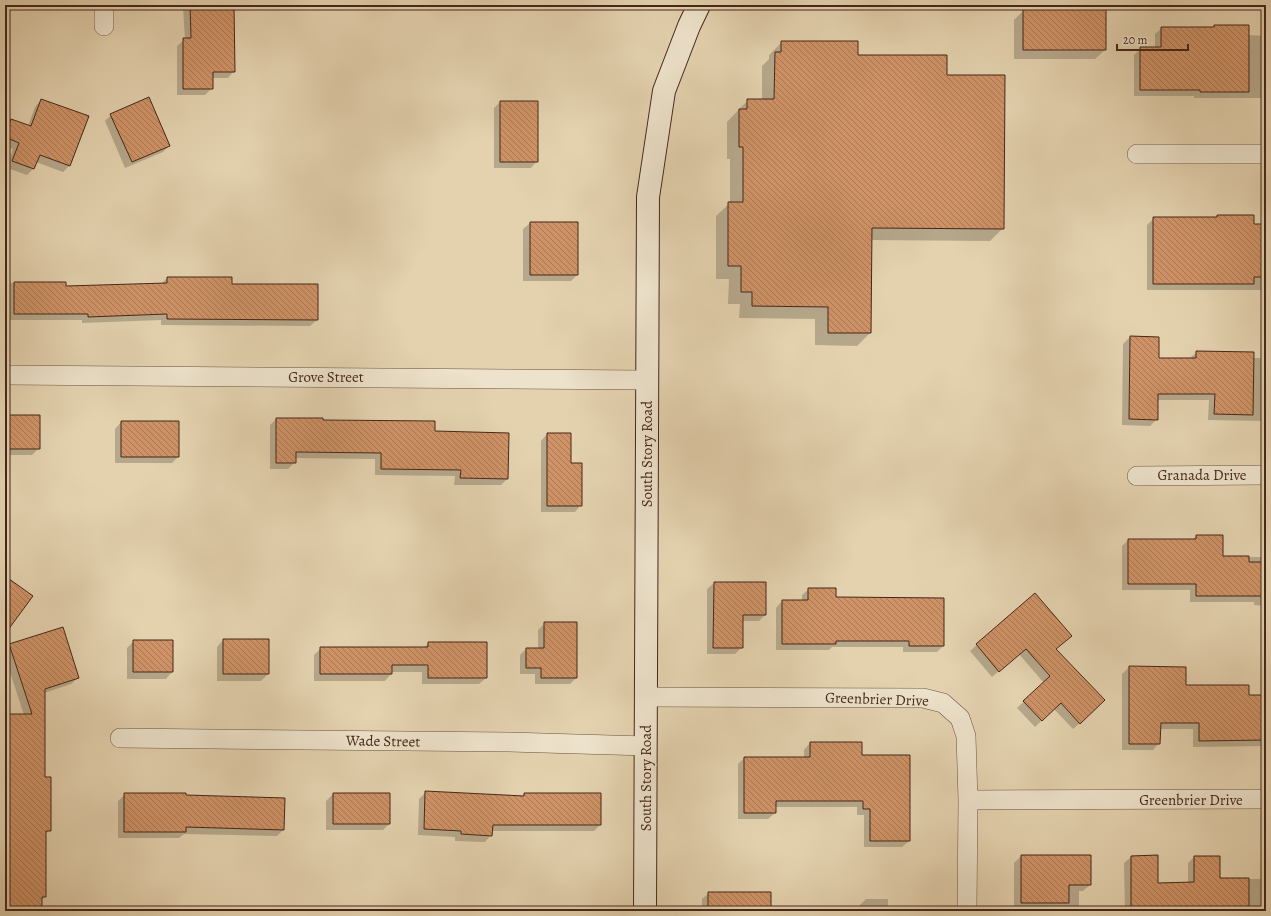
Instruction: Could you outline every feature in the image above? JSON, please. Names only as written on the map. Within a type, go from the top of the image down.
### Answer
[{"type":"main road","name":"South Story Road","points":[[645,911],[648,198],[664,91],[689,26],[699,5]]},
{"type":"street","points":[[104,5],[104,26]]},
{"type":"street","points":[[1137,154],[1266,154]]},
{"type":"street","name":"Grove Street","points":[[5,375],[647,380]]},
{"type":"street","name":"Granada Drive","points":[[1137,476],[1266,475]]},
{"type":"street","name":"Greenbrier Drive","points":[[646,697],[923,698],[943,703],[960,718],[966,736],[968,800],[1266,799]]},
{"type":"street","name":"Wade Street","points":[[120,738],[509,742],[646,746]]},
{"type":"street","points":[[967,911],[968,800]]},
{"type":"building","points":[[190,5],[234,5],[235,72],[213,72],[213,89],[183,89],[183,38],[191,38]]},
{"type":"building","points":[[1023,9],[1106,9],[1106,50],[1023,50]]},
{"type":"building","points":[[1214,25],[1249,25],[1249,92],[1140,90],[1140,47],[1161,47],[1161,27],[1214,27]]},
{"type":"building","points":[[781,41],[858,41],[858,55],[947,55],[947,75],[1005,75],[1004,229],[872,228],[871,333],[828,333],[828,307],[752,306],[752,292],[741,292],[741,266],[728,266],[728,202],[743,202],[743,147],[739,147],[739,109],[747,109],[747,99],[774,99],[775,52],[781,52]]},
{"type":"building","points":[[149,97],[170,146],[132,162],[110,114]]},
{"type":"building","points":[[41,99],[89,116],[70,166],[40,155],[34,169],[12,161],[19,143],[5,137],[11,119],[31,126]]},
{"type":"building","points":[[500,101],[538,101],[538,162],[500,162]]},
{"type":"building","points":[[1217,215],[1254,215],[1254,224],[1266,224],[1266,277],[1254,277],[1254,284],[1153,284],[1153,217],[1217,217]]},
{"type":"building","points":[[530,222],[578,222],[578,275],[530,275]]},
{"type":"building","points":[[167,277],[232,277],[232,284],[318,284],[318,320],[167,319],[167,314],[88,317],[88,314],[14,314],[14,282],[66,282],[66,286],[167,283]]},
{"type":"building","points":[[1130,336],[1159,337],[1159,358],[1196,358],[1196,351],[1254,352],[1253,415],[1214,414],[1215,394],[1158,394],[1158,420],[1129,419]]},
{"type":"building","points":[[5,415],[40,415],[40,449],[5,449]]},
{"type":"building","points":[[276,418],[435,421],[435,431],[509,433],[508,479],[460,478],[461,470],[381,469],[381,453],[296,452],[296,463],[276,463]]},
{"type":"building","points":[[121,421],[179,421],[179,457],[121,457]]},
{"type":"building","points":[[547,433],[571,433],[571,463],[582,463],[582,506],[547,506]]},
{"type":"building","points":[[1196,535],[1223,535],[1223,556],[1249,556],[1249,562],[1266,562],[1266,596],[1196,596],[1196,584],[1128,584],[1128,539],[1196,539]]},
{"type":"building","points":[[5,576],[33,596],[5,634]]},
{"type":"building","points":[[714,582],[766,582],[766,615],[743,615],[743,648],[713,648]]},
{"type":"building","points":[[808,588],[836,588],[836,597],[944,598],[944,646],[909,646],[909,641],[836,641],[836,644],[782,644],[782,600],[808,600]]},
{"type":"building","points":[[1035,593],[1072,636],[1056,649],[1105,700],[1080,724],[1061,703],[1042,721],[1023,701],[1050,676],[1026,649],[999,672],[976,644]]},
{"type":"building","points":[[544,622],[577,622],[577,678],[541,678],[541,668],[526,668],[526,648],[544,648]]},
{"type":"building","points":[[63,627],[79,678],[45,689],[45,777],[51,777],[51,831],[46,831],[46,897],[42,897],[42,911],[5,911],[5,714],[32,714],[9,644]]},
{"type":"building","points":[[223,639],[269,639],[269,674],[223,674]]},
{"type":"building","points":[[133,640],[173,640],[173,672],[133,672]]},
{"type":"building","points":[[428,642],[487,642],[487,678],[428,678],[428,665],[392,665],[392,674],[320,674],[320,647],[428,647]]},
{"type":"building","points":[[1129,666],[1186,667],[1186,685],[1249,685],[1249,695],[1266,695],[1266,740],[1199,741],[1199,723],[1161,723],[1160,744],[1129,744]]},
{"type":"building","points":[[810,742],[862,742],[862,755],[910,755],[910,841],[870,841],[870,809],[863,809],[863,801],[776,801],[776,813],[744,813],[744,757],[810,757]]},
{"type":"building","points":[[425,791],[524,796],[524,793],[601,793],[601,825],[493,825],[492,836],[461,834],[461,831],[424,829]]},
{"type":"building","points":[[124,793],[186,793],[186,795],[285,798],[284,830],[186,827],[186,832],[124,832]]},
{"type":"building","points":[[333,793],[390,793],[390,824],[333,824]]},
{"type":"building","points":[[1021,855],[1091,855],[1091,885],[1069,885],[1069,903],[1021,903]]},
{"type":"building","points":[[1158,855],[1158,883],[1194,882],[1194,856],[1220,856],[1220,878],[1249,878],[1249,911],[1131,911],[1131,856]]},
{"type":"building","points":[[708,892],[771,892],[771,911],[708,911]]}]
